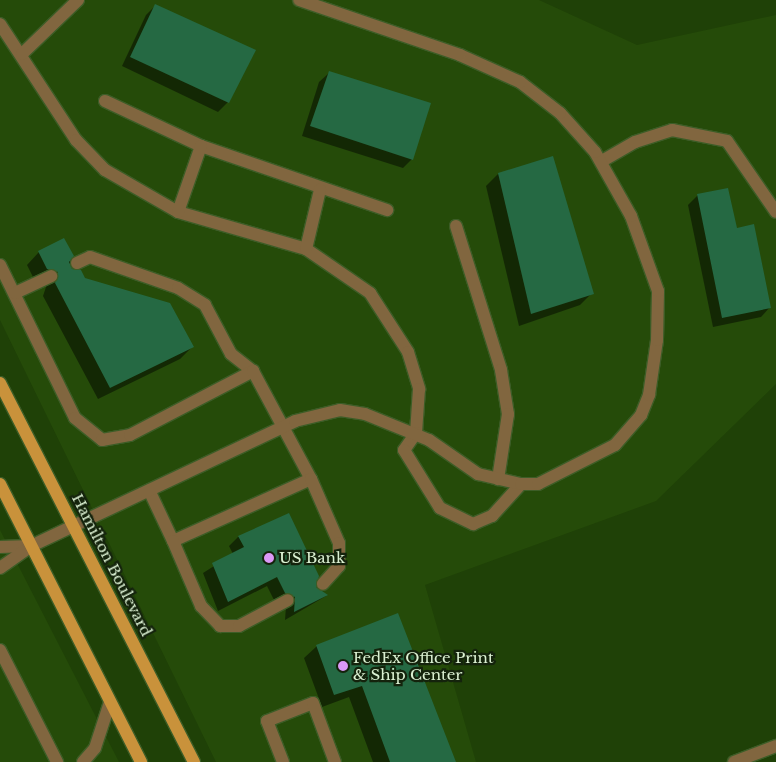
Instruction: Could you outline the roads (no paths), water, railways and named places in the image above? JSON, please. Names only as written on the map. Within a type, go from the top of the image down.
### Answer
[{"type":"main road","name":"Hamilton Boulevard","points":[[0,383],[194,762]]},
{"type":"main road","points":[[0,484],[141,762]]},
{"type":"street","points":[[22,54],[78,0]]},
{"type":"street","points":[[0,568],[31,546],[284,426],[340,410],[392,422],[416,433],[478,474],[521,484],[538,484],[615,445],[641,415],[649,394],[657,340],[658,290],[631,216],[602,161],[560,113],[520,82],[460,55],[299,0]]},
{"type":"street","points":[[0,24],[22,54],[76,140],[105,170],[178,212],[306,249],[370,293],[391,321],[408,352],[418,389],[416,433],[404,450],[440,508],[473,524],[492,516],[521,484]]},
{"type":"street","points":[[106,102],[201,146],[320,190],[387,210]]},
{"type":"street","points":[[602,161],[635,142],[672,130],[727,141],[776,212]]},
{"type":"street","points":[[178,212],[201,146]]},
{"type":"street","points":[[306,249],[320,190]]},
{"type":"street","points":[[456,226],[501,370],[508,414],[498,479]]},
{"type":"street","points":[[77,263],[90,257],[178,288],[205,305],[231,354],[253,371],[284,426],[311,479],[339,543],[339,566],[323,584]]},
{"type":"street","points":[[0,265],[75,418],[102,440],[130,435],[253,371]]},
{"type":"street","points":[[15,293],[51,276]]},
{"type":"street","points":[[173,541],[311,479]]},
{"type":"street","points":[[149,490],[201,606],[220,626],[239,626],[288,600]]},
{"type":"street","points":[[0,547],[31,546]]},
{"type":"street","points":[[0,650],[58,762]]},
{"type":"street","points":[[83,762],[96,748],[110,702]]},
{"type":"street","points":[[283,762],[267,720],[313,703],[335,762]]},
{"type":"street","points":[[734,762],[776,746]]},
{"type":"place","name":"US Bank","points":[[269,558]]},
{"type":"place","name":"FedEx Office Print & Ship Center","points":[[343,666]]}]
